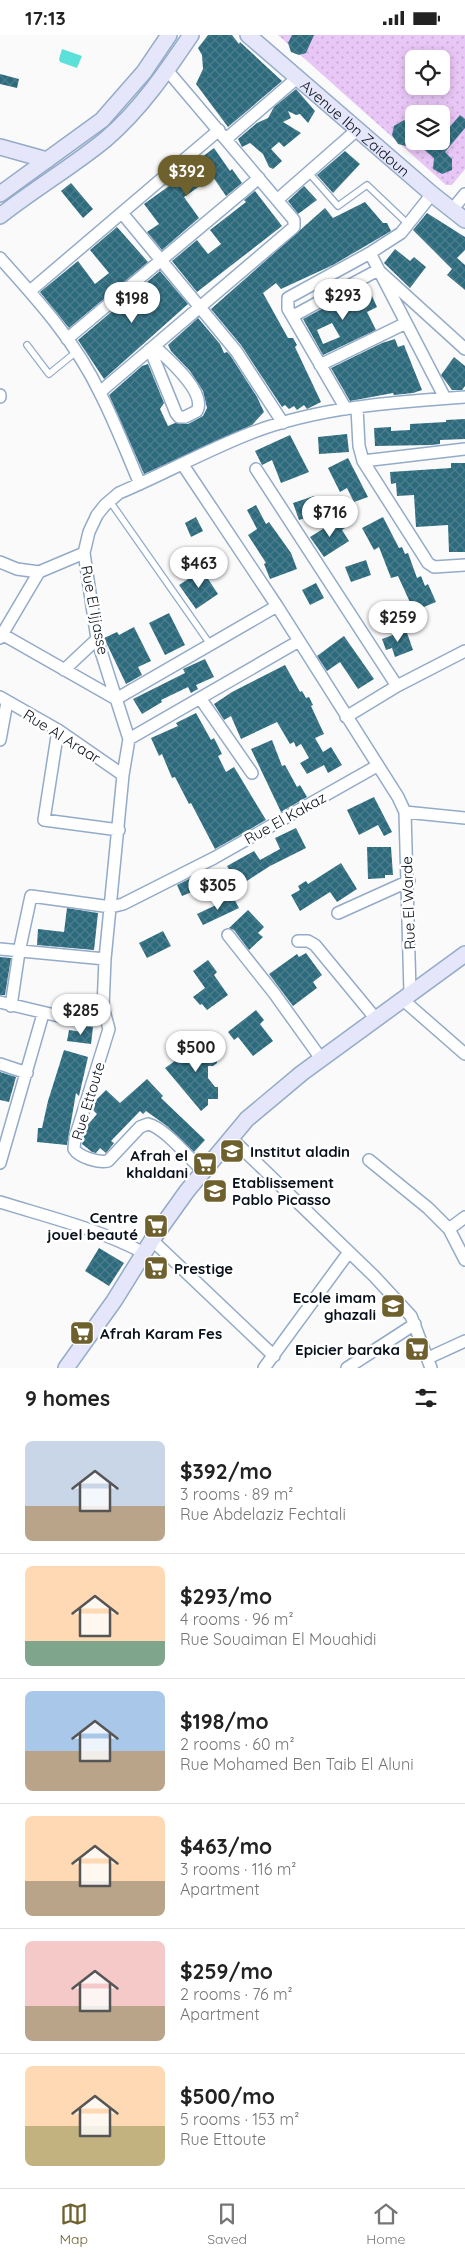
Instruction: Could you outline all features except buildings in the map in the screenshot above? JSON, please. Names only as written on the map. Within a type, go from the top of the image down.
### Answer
[{"type":"street","points":[[0,194],[94,128],[112,111],[144,72],[170,35]]},
{"type":"street","points":[[0,217],[105,139],[142,103],[191,35]]},
{"type":"street","name":"Avenue Ibn Zaidoun","points":[[248,35],[432,194],[465,220]]},
{"type":"street","points":[[100,392],[294,227],[295,223],[278,200],[167,69]]},
{"type":"street","points":[[30,291],[122,213],[298,78]]},
{"type":"street","points":[[278,200],[358,129]]},
{"type":"street","points":[[0,147],[47,160]]},
{"type":"street","points":[[67,339],[259,178]]},
{"type":"street","points":[[432,194],[401,233],[370,253],[288,298],[288,309],[320,365],[351,408],[363,461],[428,563],[434,567],[465,565]]},
{"type":"street","points":[[452,210],[465,194]]},
{"type":"street","points":[[122,213],[236,351],[283,423]]},
{"type":"street","points":[[370,253],[445,398]]},
{"type":"street","points":[[0,258],[30,291],[76,352],[100,392],[140,484]]},
{"type":"street","points":[[293,316],[378,271]]},
{"type":"street","points":[[378,271],[465,349]]},
{"type":"street","points":[[320,365],[406,323]]},
{"type":"street","points":[[152,347],[192,386],[199,401],[197,411],[185,417],[179,417],[176,413],[152,347]]},
{"type":"street","name":"Rue El Ijjasse","points":[[103,1007],[110,907],[123,775],[129,739],[97,639],[84,553],[94,520],[109,500],[119,493],[251,433],[283,423],[351,408],[465,397]]},
{"type":"street","points":[[363,461],[465,449]]},
{"type":"street","points":[[183,465],[278,606],[377,767],[398,797],[405,812],[465,818]]},
{"type":"street","points":[[256,469],[397,686]]},
{"type":"street","points":[[0,563],[17,569],[39,572],[84,553]]},
{"type":"street","points":[[39,572],[1,635],[116,699],[278,606]]},
{"type":"street","points":[[64,670],[97,639]]},
{"type":"street","points":[[129,739],[299,641]]},
{"type":"street","points":[[346,717],[397,686],[465,651]]},
{"type":"street","points":[[200,698],[252,773]]},
{"type":"street","points":[[0,739],[3,699]]},
{"type":"street","name":"Rue Al Araar","points":[[3,699],[58,730],[123,775]]},
{"type":"street","points":[[58,730],[44,820],[119,830]]},
{"type":"street","name":"Rue El Kakaz","points":[[110,907],[123,904],[214,858],[377,767]]},
{"type":"street","name":"Rue El Warde","points":[[405,812],[409,881],[406,996]]},
{"type":"street","points":[[338,913],[409,881]]},
{"type":"street","points":[[103,1007],[67,1018],[6,1004],[32,896],[110,907]]},
{"type":"street","points":[[228,935],[274,993],[322,1060]]},
{"type":"street","points":[[298,941],[308,941],[315,945],[376,1019]]},
{"type":"street","points":[[0,949],[105,959]]},
{"type":"street","points":[[66,1368],[114,1301],[152,1240],[187,1191],[230,1137],[276,1093],[465,954]]},
{"type":"street","points":[[406,996],[465,1054]]},
{"type":"street","name":"Rue Ettoute","points":[[103,1007],[108,1019],[109,1029],[75,1138],[75,1151],[99,1161],[108,1161],[140,1127],[148,1124],[157,1127],[204,1172]]},
{"type":"street","points":[[0,1163],[4,1136],[27,1073],[43,1013]]},
{"type":"street","points":[[0,1064],[27,1073]]},
{"type":"street","points":[[230,1137],[349,1252],[411,1316],[429,1363],[465,1341]]},
{"type":"street","points":[[369,1160],[428,1208],[449,1229],[465,1260]]},
{"type":"street","points":[[0,1202],[82,1227],[123,1242],[144,1253]]},
{"type":"street","points":[[449,1229],[465,1217]]},
{"type":"street","points":[[152,1240],[274,1356]]},
{"type":"street","points":[[264,1368],[349,1252]]},
{"type":"street","points":[[347,1368],[415,1324]]},
{"type":"lane","points":[[309,173],[338,206],[367,185],[408,225]]},
{"type":"lane","points":[[27,345],[49,374],[76,352]]},
{"type":"lane","points":[[109,500],[210,644]]},
{"type":"shaded area","points":[[278,35],[465,35],[465,169],[452,185],[446,185],[407,150],[450,150],[450,105],[405,105],[405,148]]},
{"type":"water","points":[[62,49],[82,56],[77,68],[60,62]]},
{"type":"place","name":"Institut aladin","points":[[232,1151]]},
{"type":"place","name":"Afrah el khaldani","points":[[205,1164]]},
{"type":"place","name":"Etablissement Pablo Picasso","points":[[215,1191]]},
{"type":"place","name":"Centre jouel beauté","points":[[156,1226]]},
{"type":"place","name":"Prestige","points":[[156,1268]]},
{"type":"place","name":"Ecole imam ghazali","points":[[393,1306]]},
{"type":"place","name":"Afrah Karam Fes","points":[[82,1333]]},
{"type":"place","name":"Epicier baraka","points":[[417,1349]]}]
